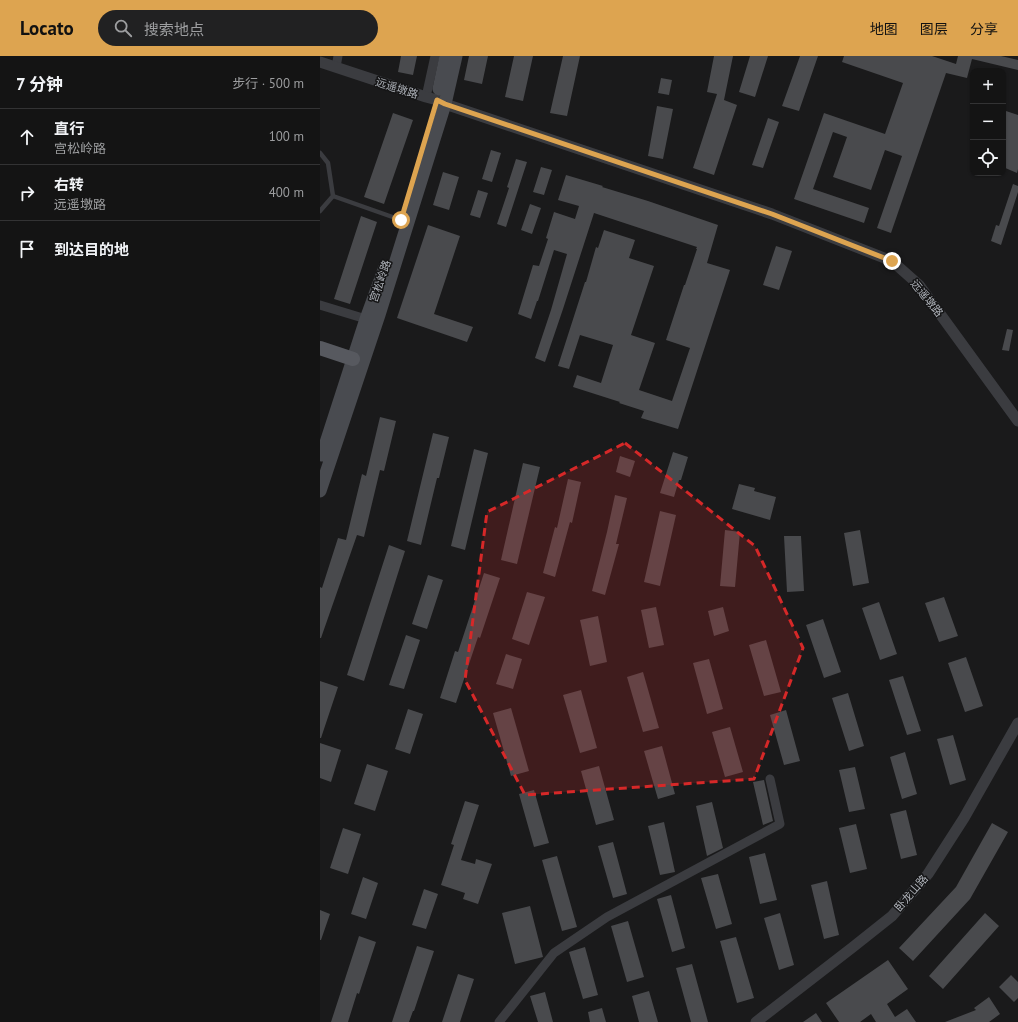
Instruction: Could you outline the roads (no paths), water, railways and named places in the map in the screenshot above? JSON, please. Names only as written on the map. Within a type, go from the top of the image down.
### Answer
[{"type":"main road","points":[[320,491],[379,315],[436,100],[446,56]]},
{"type":"main road","points":[[436,100],[456,56]]},
{"type":"main road","name":"宫松岭路","points":[[320,462],[366,319],[401,220],[436,100]]},
{"type":"main road","points":[[320,348],[353,360]]},
{"type":"street","points":[[336,67],[338,56]]},
{"type":"street","points":[[435,56],[436,100]]},
{"type":"street","name":"远遥墩路","points":[[320,62],[772,214],[892,261],[919,285],[1018,421]]},
{"type":"street","points":[[320,305],[366,319]]},
{"type":"street","name":"卧龙山路","points":[[756,1022],[892,916],[928,874],[964,818],[1018,723]]},
{"type":"street","points":[[499,1022],[554,953],[607,917],[780,824],[770,779]]},
{"type":"lane","points":[[320,153],[328,163],[333,196],[320,211]]},
{"type":"lane","points":[[333,196],[401,220]]}]
